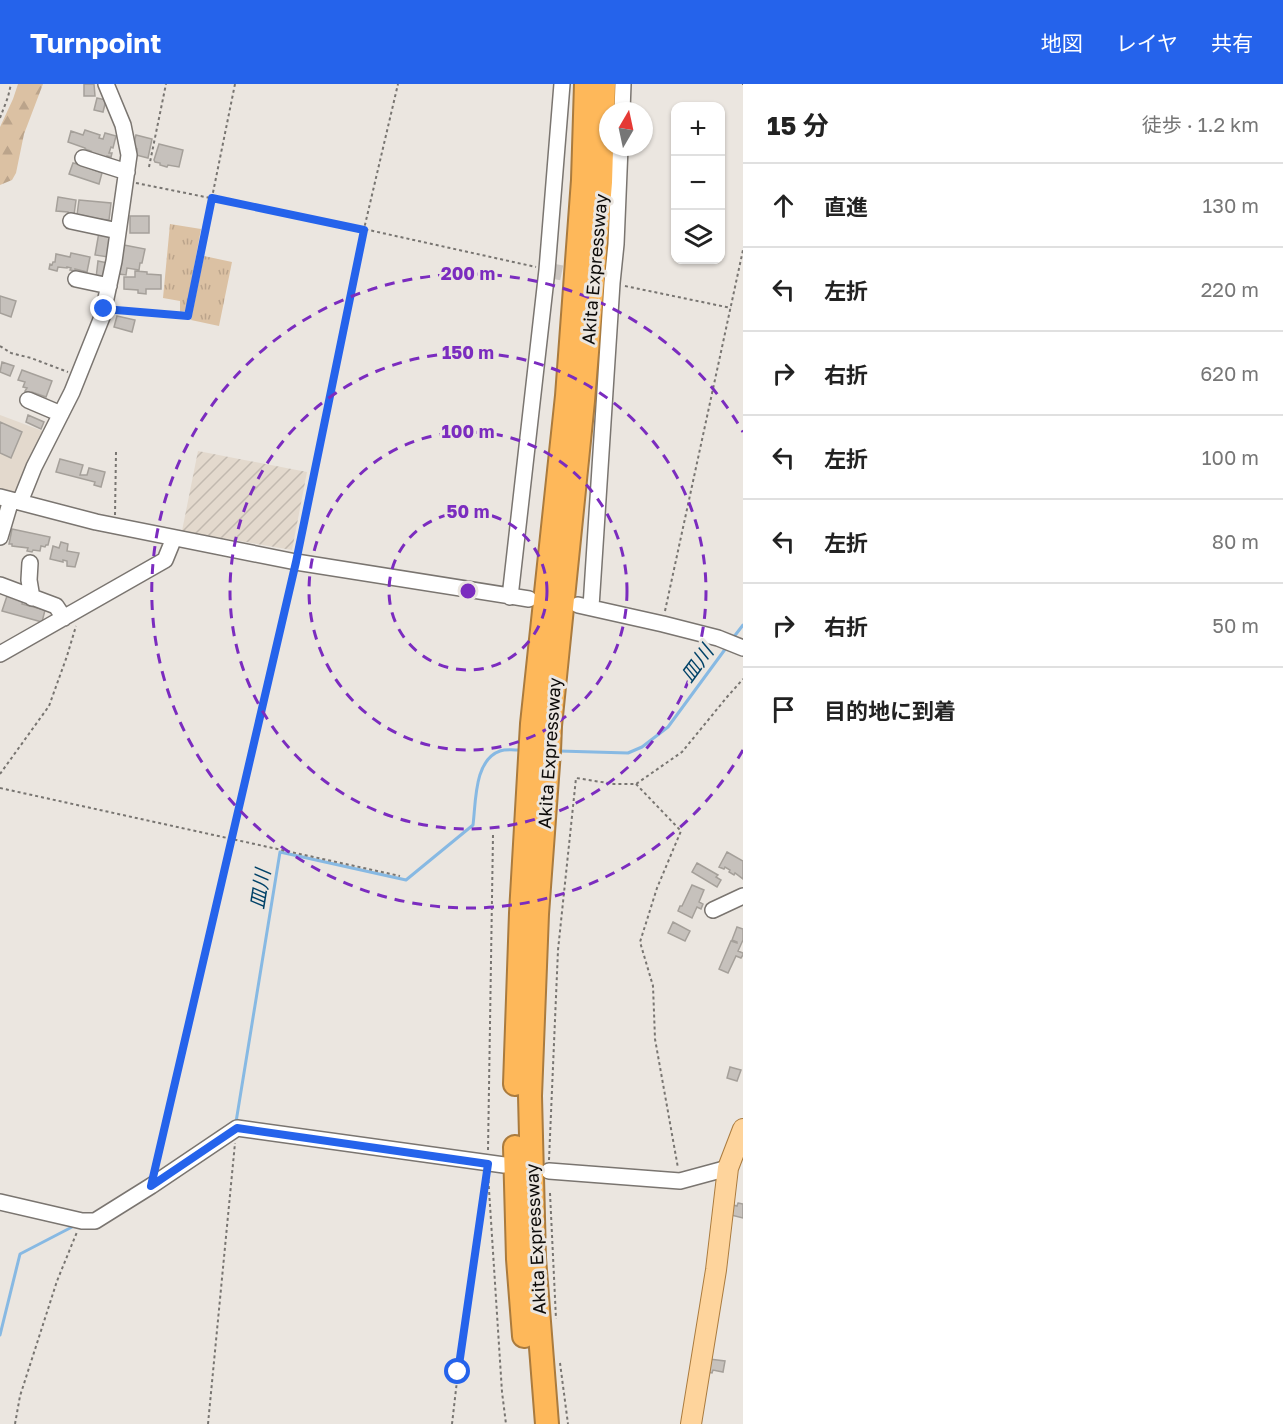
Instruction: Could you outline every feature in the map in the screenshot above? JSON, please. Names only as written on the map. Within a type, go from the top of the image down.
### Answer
[{"type":"highway","name":"Akita Expressway","points":[[532,1424],[518,1259],[514,1097],[521,913],[532,724],[567,396],[583,180],[586,84]]},
{"type":"highway","name":"Akita Expressway","points":[[547,1424],[534,1258],[530,1096],[537,914],[550,726],[583,401],[601,182],[604,84]]},
{"type":"main road","points":[[691,1424],[716,1270],[728,1168],[743,1129]]},
{"type":"street","points":[[510,597],[548,270],[562,84]]},
{"type":"street","points":[[622,102],[623,84]]},
{"type":"street","points":[[0,537],[10,499],[34,466],[61,414],[79,376],[104,309],[114,261],[129,155],[123,125],[109,87]]},
{"type":"street","points":[[620,156],[616,244],[584,606],[718,638],[743,648]]},
{"type":"street","points":[[83,158],[127,177]]},
{"type":"street","points":[[71,221],[118,231]]},
{"type":"street","points":[[76,279],[109,286]]},
{"type":"street","points":[[28,400],[61,414]]},
{"type":"street","points":[[10,499],[115,526],[296,562],[529,599]]},
{"type":"street","points":[[0,654],[165,560],[174,538]]},
{"type":"street","points":[[30,563],[29,580],[32,598]]},
{"type":"street","points":[[0,585],[56,606],[69,615]]},
{"type":"street","points":[[713,910],[743,896]]},
{"type":"street","points":[[0,1202],[82,1221],[95,1221],[237,1128],[504,1166]]},
{"type":"street","points":[[549,1171],[680,1181],[728,1168]]},
{"type":"path","points":[[0,118],[11,84]]},
{"type":"path","points":[[149,167],[166,84]]},
{"type":"path","points":[[104,309],[188,316],[235,84]]},
{"type":"path","points":[[151,1186],[296,562],[364,230],[398,84]]},
{"type":"path","points":[[127,177],[212,198],[548,270]]},
{"type":"path","points":[[663,624],[743,250]]},
{"type":"path","points":[[612,283],[731,308]]},
{"type":"path","points":[[0,346],[11,353],[79,376]]},
{"type":"path","points":[[115,526],[116,452]]},
{"type":"path","points":[[0,774],[49,706],[77,623],[69,615]]},
{"type":"path","points":[[557,1328],[549,1171],[558,950],[576,778],[614,784],[636,784],[682,752],[743,680]]},
{"type":"path","points":[[636,784],[681,831],[657,888],[640,942],[653,986],[655,1039],[680,1181]]},
{"type":"path","points":[[0,788],[400,876]]},
{"type":"path","points":[[493,835],[488,1164],[506,1424]]},
{"type":"path","points":[[208,1424],[237,1128]]},
{"type":"path","points":[[453,1424],[458,1372],[488,1164]]},
{"type":"path","points":[[15,1424],[20,1396],[57,1281],[82,1221]]},
{"type":"path","points":[[560,1361],[568,1424]]},
{"type":"shaded area","points":[[0,415],[48,433],[18,496],[0,491]]},
{"type":"shaded area","points":[[198,451],[307,472],[292,550],[182,531]]},
{"type":"green space","points":[[18,84],[43,84],[24,134],[16,173],[12,180],[0,185],[0,127]]},
{"type":"green space","points":[[170,224],[201,229],[186,311],[180,312],[180,301],[163,298]]},
{"type":"green space","points":[[204,256],[232,262],[219,326],[191,320]]},
{"type":"building","points":[[84,84],[94,84],[95,96],[84,96]]},
{"type":"building","points":[[97,98],[106,100],[103,112],[94,110]]},
{"type":"building","points":[[85,130],[100,135],[99,138],[103,139],[105,133],[116,136],[109,153],[112,153],[111,157],[91,153],[85,148],[68,142],[71,131],[83,135]]},
{"type":"building","points":[[136,135],[152,139],[148,158],[136,155],[137,149],[133,147]]},
{"type":"building","points":[[159,144],[183,150],[179,167],[168,165],[167,167],[155,162]]},
{"type":"building","points":[[78,162],[102,173],[99,184],[69,174],[73,163]]},
{"type":"building","points":[[58,197],[76,200],[74,215],[56,211]]},
{"type":"building","points":[[79,200],[111,203],[109,220],[77,215]]},
{"type":"building","points":[[130,216],[149,216],[149,233],[130,233]]},
{"type":"building","points":[[99,232],[112,234],[108,257],[95,255]]},
{"type":"building","points":[[124,245],[145,249],[139,270],[127,268],[126,275],[119,274]]},
{"type":"building","points":[[71,253],[90,257],[87,272],[70,270],[71,268],[67,267],[58,267],[57,271],[49,269],[50,264],[55,262],[56,254],[70,257]]},
{"type":"building","points":[[98,261],[108,263],[105,279],[96,278]]},
{"type":"building","points":[[135,271],[161,275],[161,289],[146,289],[146,294],[138,293],[138,290],[124,289],[124,277],[135,277]]},
{"type":"building","points":[[0,296],[16,301],[11,317],[0,313]]},
{"type":"building","points":[[117,316],[135,320],[132,332],[114,327]]},
{"type":"building","points":[[2,362],[14,366],[10,376],[0,372]]},
{"type":"building","points":[[22,370],[52,381],[46,397],[25,391],[27,388],[23,387],[25,382],[18,380]]},
{"type":"building","points":[[28,415],[44,422],[41,429],[26,422]]},
{"type":"building","points":[[0,422],[22,432],[11,458],[0,453]]},
{"type":"building","points":[[60,459],[83,465],[80,475],[87,475],[89,468],[105,472],[101,487],[94,485],[95,482],[56,472]]},
{"type":"building","points":[[12,529],[50,537],[48,545],[41,546],[40,551],[33,550],[32,552],[27,551],[28,548],[12,546],[9,544]]},
{"type":"building","points":[[61,542],[68,544],[67,551],[79,553],[75,567],[67,566],[67,561],[50,559],[53,546],[59,548]]},
{"type":"building","points":[[7,596],[23,600],[22,604],[45,610],[42,622],[2,611]]},
{"type":"building","points":[[727,852],[743,861],[743,879],[729,872],[730,870],[725,867],[724,869],[719,867]]},
{"type":"building","points":[[697,863],[718,875],[716,877],[721,880],[717,887],[692,872]]},
{"type":"building","points":[[692,885],[704,890],[699,902],[703,904],[701,909],[697,907],[692,918],[678,911]]},
{"type":"building","points":[[673,922],[690,931],[685,941],[668,933]]},
{"type":"building","points":[[737,927],[743,929],[743,940],[738,951],[743,955],[741,958],[736,956],[728,973],[719,969],[731,941],[737,943],[732,940]]},
{"type":"building","points":[[730,1067],[741,1070],[737,1081],[727,1078]]},
{"type":"building","points":[[738,1203],[743,1204],[743,1218],[731,1215],[733,1205],[737,1206]]},
{"type":"building","points":[[709,1359],[725,1361],[723,1372],[713,1370],[712,1373],[706,1372]]},
{"type":"waterway","name":"皿川","points":[[733,638],[743,625]]},
{"type":"waterway","name":"皿川","points":[[559,751],[628,753],[642,747],[668,727],[726,648]]},
{"type":"waterway","name":"皿川","points":[[236,1122],[280,852],[406,880],[473,825],[478,783],[485,763],[491,756],[502,750],[520,750]]},
{"type":"waterway","name":"皿川","points":[[0,1335],[20,1254],[72,1227]]},
{"type":"tunnel","points":[[547,270],[582,277]]},
{"type":"route","points":[[104,309],[188,316],[212,198],[364,230],[296,562],[151,1186],[237,1128],[488,1164],[458,1372]]}]
